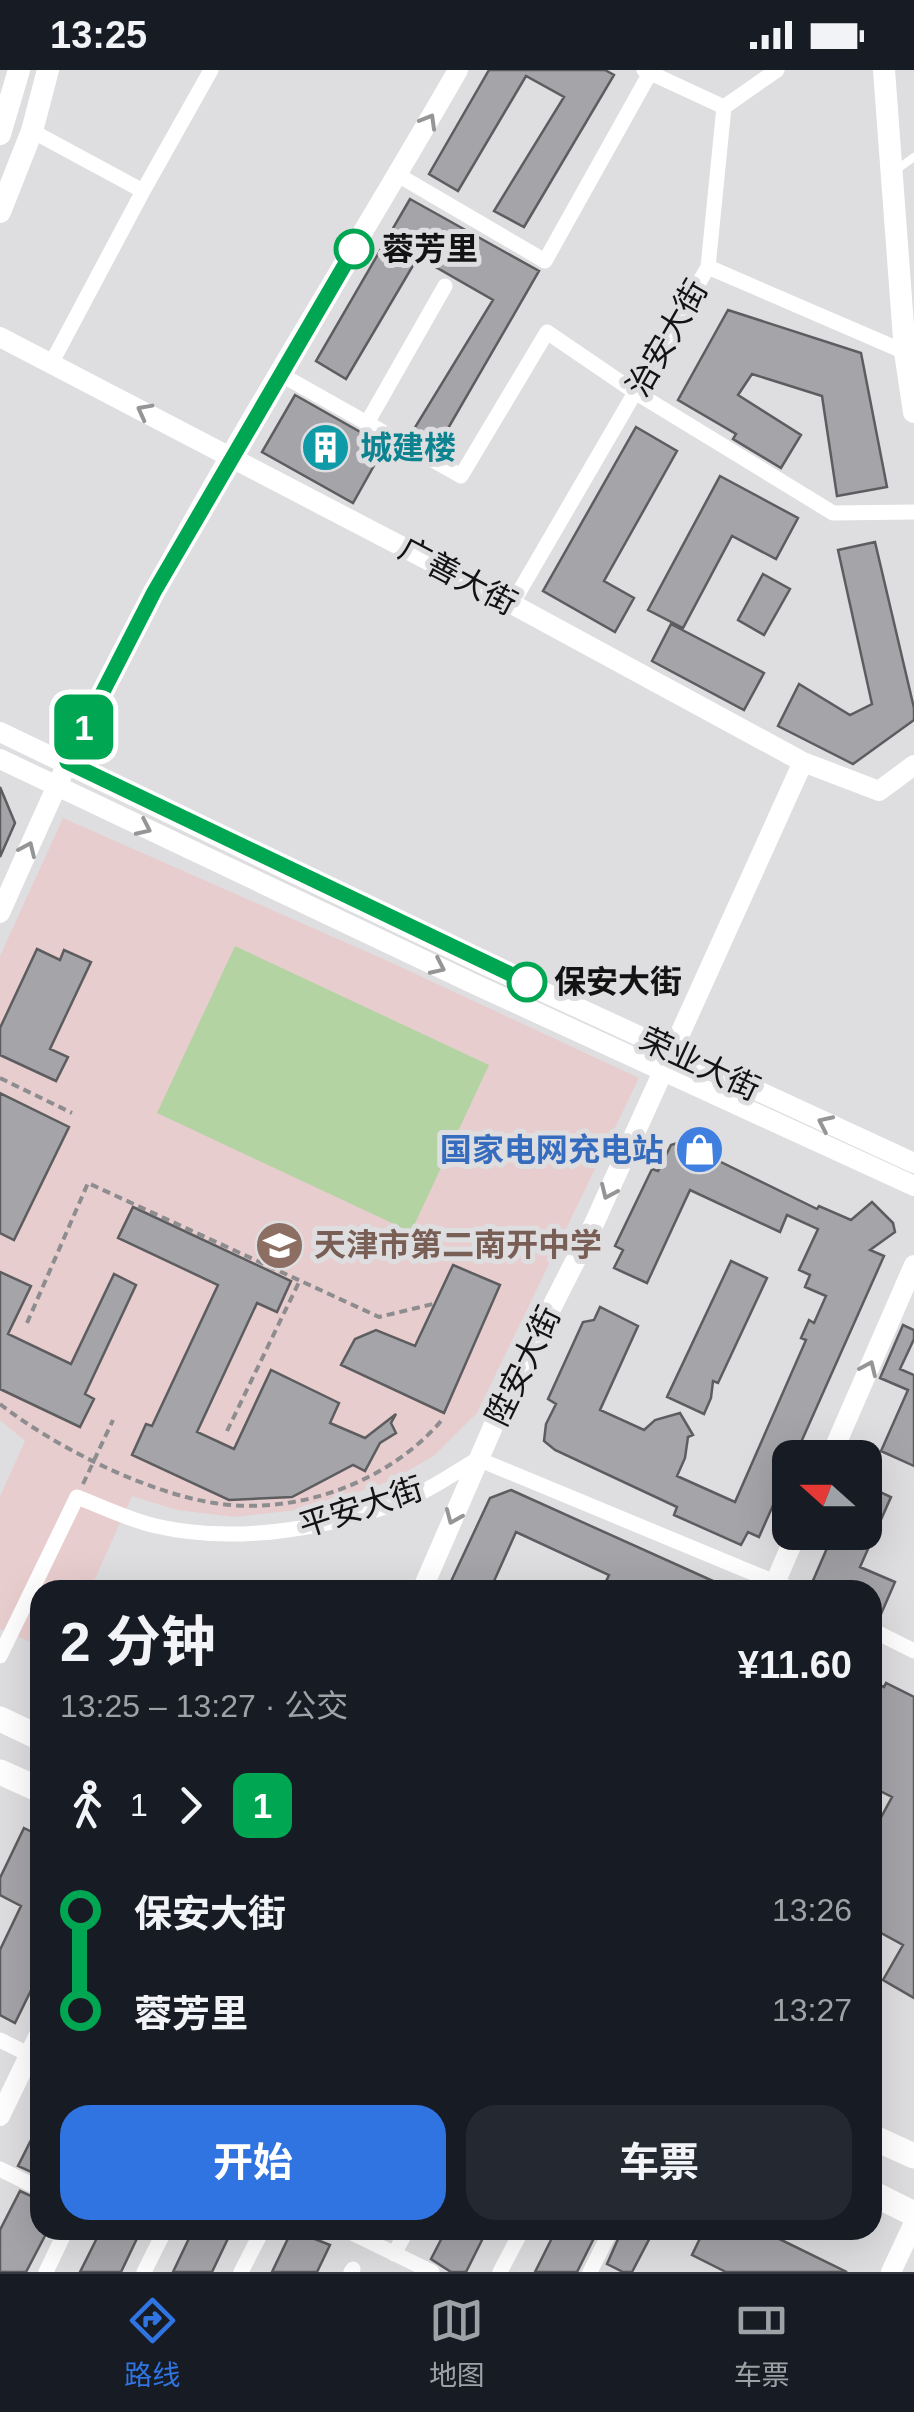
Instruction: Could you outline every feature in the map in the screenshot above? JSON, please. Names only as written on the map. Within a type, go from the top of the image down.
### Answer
[{"type":"main road","points":[[0,134],[19,70]]},
{"type":"main road","points":[[0,212],[32,131],[48,70]]},
{"type":"main road","points":[[884,70],[914,412]]},
{"type":"main road","points":[[0,1719],[30,1733]]},
{"type":"main road","points":[[0,1772],[30,1786]]},
{"type":"main road","points":[[882,2141],[914,2156]]},
{"type":"main road","points":[[882,2198],[914,2214]]},
{"type":"street","points":[[52,362],[211,70]]},
{"type":"street","points":[[0,913],[67,762],[136,626],[230,456],[458,70]]},
{"type":"street","points":[[673,84],[684,70]]},
{"type":"street","points":[[398,175],[544,262],[647,72],[724,108],[777,70]]},
{"type":"street","name":"治安大街","points":[[512,604],[708,267],[724,108]]},
{"type":"street","points":[[32,131],[144,190]]},
{"type":"street","points":[[708,267],[909,353]]},
{"type":"street","points":[[367,423],[446,286]]},
{"type":"street","points":[[280,374],[461,476],[547,332],[635,392],[833,513],[914,512]]},
{"type":"street","name":"广善大街","points":[[0,336],[512,604],[803,762],[878,791],[914,764]]},
{"type":"street","name":"荣业大街","points":[[0,732],[914,1163]]},
{"type":"street","name":"荣业大街","points":[[0,759],[914,1186]]},
{"type":"street","name":"陞安大街","points":[[426,1580],[478,1458],[593,1226],[803,762]]},
{"type":"street","points":[[838,1440],[914,1265]]},
{"type":"street","points":[[478,1458],[765,1580]]},
{"type":"street","name":"平安大街","points":[[77,1497],[156,1526],[235,1534],[292,1530],[414,1496],[478,1458]]},
{"type":"street","points":[[37,1580],[77,1497]]},
{"type":"street","points":[[783,1580],[792,1550]]},
{"type":"street","points":[[0,1656],[30,1594]]},
{"type":"street","points":[[882,1635],[914,1651]]},
{"type":"street","points":[[0,2040],[30,2054],[0,2116]]},
{"type":"street","points":[[0,2169],[30,2184]]},
{"type":"street","points":[[891,2272],[914,2223]]},
{"type":"street","points":[[46,2272],[61,2240]]},
{"type":"street","points":[[144,2272],[160,2240]]},
{"type":"street","points":[[241,2272],[257,2240]]},
{"type":"street","points":[[366,2240],[432,2272]]},
{"type":"street","points":[[394,2254],[401,2240]]},
{"type":"street","points":[[500,2272],[517,2240]]},
{"type":"street","points":[[590,2272],[605,2240]]},
{"type":"lane","points":[[892,172],[914,157]]},
{"type":"path","points":[[0,1078],[72,1113]]},
{"type":"path","points":[[27,1322],[88,1183],[379,1316],[433,1304]]},
{"type":"path","points":[[227,1432],[300,1280]]},
{"type":"path","points":[[0,1404],[94,1461],[164,1490],[197,1499],[266,1506],[326,1494],[384,1469],[422,1444],[441,1421]]},
{"type":"path","points":[[77,1497],[113,1420]]},
{"type":"shaded area","name":"天津市第二南开中学","points":[[63,818],[390,962],[639,1078],[477,1413],[434,1456],[388,1482],[307,1509],[234,1517],[177,1510],[132,1496],[94,1580],[30,1580],[30,1642],[0,1629],[0,1496],[25,1441],[0,1420],[0,956]]},
{"type":"green space","points":[[235,946],[489,1065],[411,1232],[157,1113]]},
{"type":"building","points":[[489,70],[605,70],[614,75],[524,227],[494,211],[564,97],[526,76],[458,191],[429,174]]},
{"type":"building","points":[[410,199],[539,271],[439,444],[414,429],[493,300],[418,257],[346,379],[316,361]]},
{"type":"building","points":[[728,310],[861,353],[887,487],[837,496],[822,396],[752,374],[738,395],[801,435],[781,468],[733,439],[736,434],[678,400]]},
{"type":"building","name":"城建楼","points":[[295,395],[385,446],[353,503],[262,452]]},
{"type":"building","points":[[636,427],[677,451],[604,581],[634,598],[615,632],[543,591]]},
{"type":"building","points":[[720,476],[798,518],[776,559],[732,536],[683,628],[648,610]]},
{"type":"building","points":[[875,542],[914,720],[853,764],[778,726],[799,684],[850,715],[872,704],[838,550]]},
{"type":"building","points":[[763,574],[790,589],[764,635],[738,620]]},
{"type":"building","points":[[671,624],[764,673],[744,710],[652,661]]},
{"type":"building","points":[[0,787],[15,823],[0,857]]},
{"type":"building","points":[[37,949],[60,960],[64,950],[91,962],[50,1049],[68,1057],[56,1081],[0,1055],[0,1028]]},
{"type":"building","points":[[0,1093],[69,1127],[14,1240],[0,1233]]},
{"type":"building","points":[[680,1142],[817,1209],[819,1206],[851,1220],[872,1202],[893,1223],[895,1232],[870,1250],[884,1256],[802,1440],[772,1440],[772,1508],[759,1537],[748,1532],[741,1545],[674,1515],[677,1507],[555,1450],[544,1441],[546,1424],[556,1404],[548,1399],[583,1322],[594,1320],[600,1307],[638,1326],[600,1410],[644,1430],[655,1420],[680,1413],[693,1435],[688,1437],[677,1476],[735,1502],[806,1340],[801,1338],[809,1320],[814,1323],[826,1296],[805,1287],[810,1275],[799,1270],[818,1229],[787,1215],[780,1232],[690,1190],[647,1283],[614,1268],[623,1250],[615,1246],[652,1169],[658,1171],[671,1145]]},
{"type":"building","points":[[133,1207],[291,1281],[277,1312],[257,1303],[197,1432],[234,1449],[271,1370],[339,1403],[330,1423],[365,1438],[396,1414],[391,1423],[396,1433],[380,1443],[365,1471],[353,1465],[292,1497],[229,1500],[132,1455],[146,1424],[152,1426],[218,1285],[118,1238]]},
{"type":"building","points":[[731,1261],[767,1278],[718,1383],[713,1381],[704,1414],[667,1397]]},
{"type":"building","points":[[453,1265],[500,1285],[444,1413],[341,1365],[355,1339],[376,1330],[415,1346]]},
{"type":"building","points":[[0,1272],[31,1286],[8,1334],[71,1364],[114,1274],[136,1285],[85,1394],[94,1399],[80,1427],[0,1389]]},
{"type":"building","points":[[903,1325],[914,1330],[914,1339],[900,1369],[914,1375],[914,1466],[882,1451],[908,1390],[880,1378]]},
{"type":"building","points":[[511,1490],[711,1580],[607,1580],[609,1575],[516,1532],[494,1580],[452,1580],[490,1498]]},
{"type":"building","points":[[882,1493],[891,1497],[882,1517]]},
{"type":"building","points":[[826,1550],[868,1550],[860,1567],[895,1582],[882,1612],[882,1580],[813,1580]]},
{"type":"building","points":[[886,1683],[914,1697],[914,1998],[883,1980],[903,1945],[882,1933],[882,1816],[892,1797],[882,1792],[882,1686]]},
{"type":"building","points":[[24,1828],[30,1831],[30,1992],[15,2023],[0,2015],[0,1950],[21,1906],[0,1895],[0,1878]]},
{"type":"building","points":[[30,2142],[30,2171],[18,2166]]},
{"type":"building","points":[[20,2191],[30,2196],[30,2240],[43,2240],[26,2272],[0,2272],[0,2230]]},
{"type":"building","points":[[96,2240],[136,2240],[121,2272],[80,2272]]},
{"type":"building","points":[[188,2240],[227,2240],[212,2272],[173,2272]]},
{"type":"building","points":[[287,2240],[317,2240],[330,2245],[317,2272],[272,2272]]},
{"type":"building","points":[[441,2240],[482,2240],[466,2272],[451,2272],[431,2259]]},
{"type":"building","points":[[551,2240],[593,2240],[577,2272],[535,2272]]},
{"type":"building","points":[[618,2240],[649,2240],[632,2272],[607,2264]]},
{"type":"building","points":[[699,2240],[781,2240],[847,2272],[726,2272],[692,2255]]},
{"type":"bus line","name":"1","points":[[354,249],[154,592],[67,762],[527,982]]},
{"type":"place","name":"蓉芳里","points":[[354,249]]},
{"type":"place","name":"城建楼","points":[[325,448]]},
{"type":"place","name":"保安大街","points":[[527,982]]},
{"type":"place","name":"国家电网充电站","points":[[699,1150]]},
{"type":"place","name":"天津市第二南开中学","points":[[279,1245]]}]
